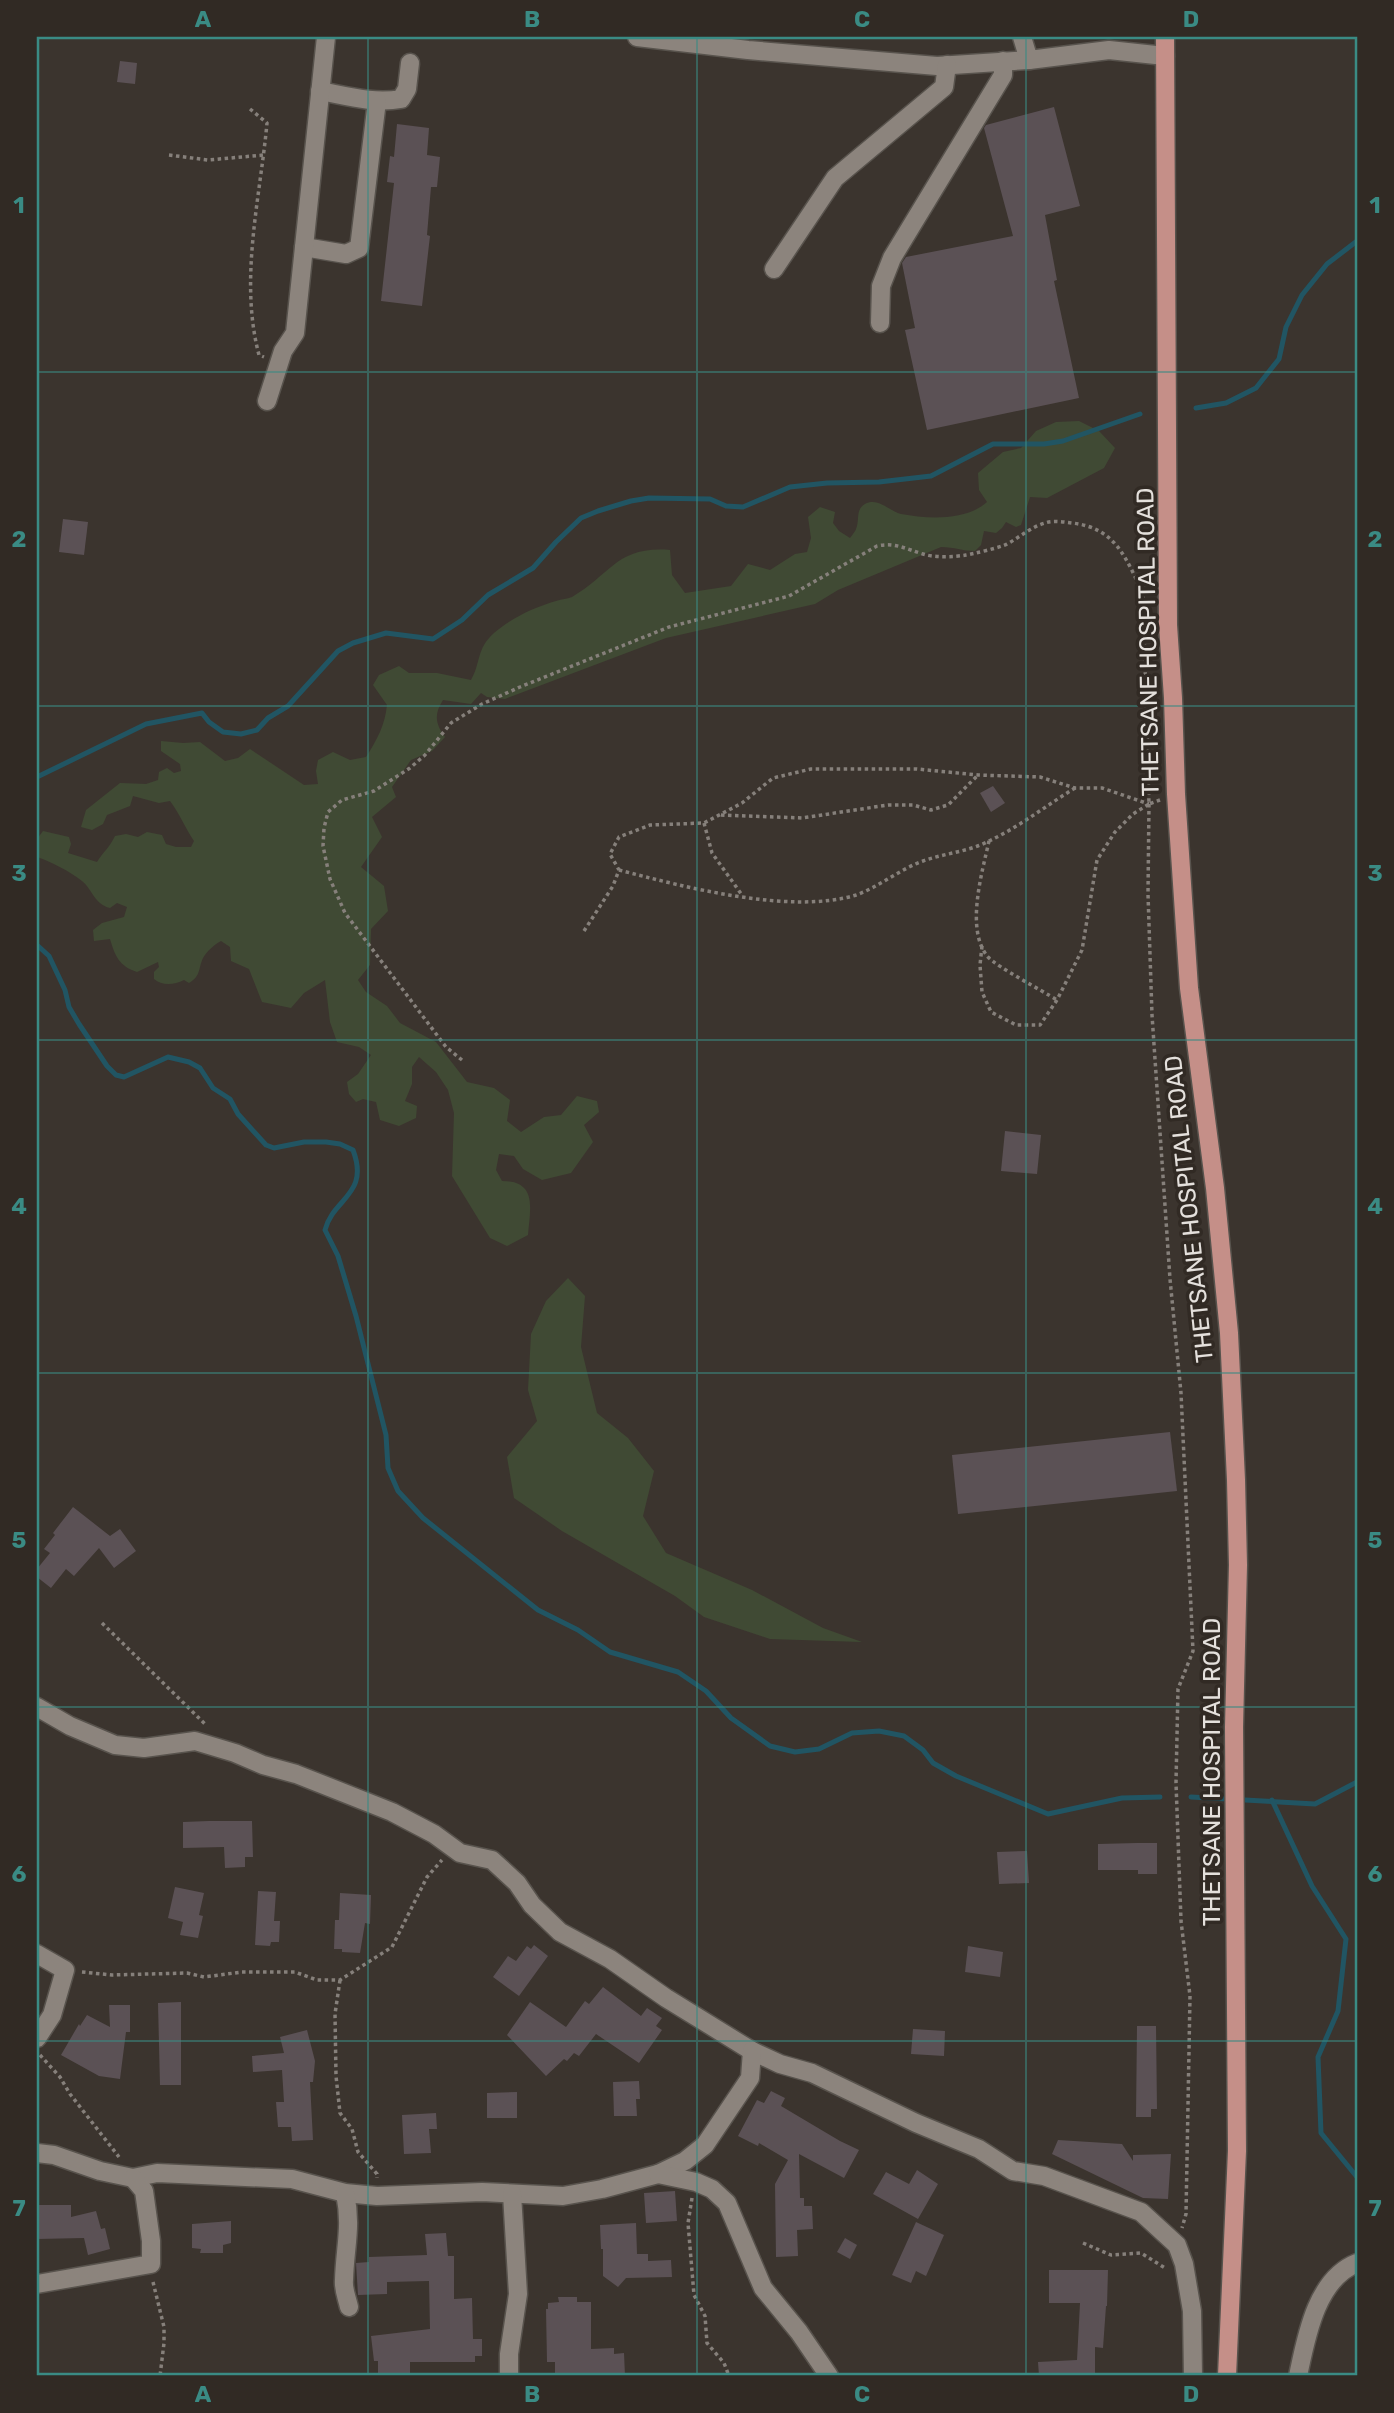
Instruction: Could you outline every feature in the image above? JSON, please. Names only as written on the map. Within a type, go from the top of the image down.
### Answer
[{"type":"main road","name":"THETSANE HOSPITAL ROAD","points":[[1165,37],[1168,625],[1175,794],[1189,988],[1215,1188],[1231,1361],[1238,1565],[1234,1727],[1237,2151],[1227,2376]]},
{"type":"street","points":[[267,401],[283,351],[295,333],[326,37]]},
{"type":"street","points":[[637,37],[748,50],[947,65],[1029,60],[1109,50],[1165,56]]},
{"type":"street","points":[[1021,37],[1029,60]]},
{"type":"street","points":[[880,323],[881,286],[892,258],[1003,75],[1003,61]]},
{"type":"street","points":[[320,90],[377,101],[401,99],[407,89],[410,63]]},
{"type":"street","points":[[774,269],[835,178],[944,87],[947,65]]},
{"type":"street","points":[[304,247],[346,254],[359,248],[377,101]]},
{"type":"street","points":[[37,1707],[70,1726],[115,1745],[144,1748],[195,1741],[296,1774],[392,1812],[434,1834],[460,1853],[492,1860],[517,1883],[532,1905],[559,1932],[610,1959],[666,1998],[752,2051],[780,2064],[812,2073],[916,2123],[979,2148],[1013,2171],[1044,2176],[1142,2212],[1177,2245],[1189,2286],[1193,2376]]},
{"type":"street","points":[[37,1954],[65,1970],[52,2015],[37,2038]]},
{"type":"street","points":[[37,2153],[54,2155],[100,2171],[133,2178],[157,2173],[292,2179],[345,2193],[377,2196],[482,2192],[563,2196],[658,2174],[685,2161],[705,2144],[750,2078],[752,2051]]},
{"type":"street","points":[[658,2174],[696,2182],[712,2189],[727,2203],[763,2288],[799,2332],[829,2376]]},
{"type":"street","points":[[37,2284],[151,2264],[151,2241],[144,2191],[133,2178]]},
{"type":"street","points":[[345,2193],[349,2237],[343,2283],[349,2307]]},
{"type":"street","points":[[509,2376],[509,2354],[518,2294],[512,2194]]},
{"type":"street","points":[[1298,2376],[1304,2347],[1324,2294],[1343,2270],[1357,2263]]},
{"type":"path","points":[[250,109],[267,123],[252,244],[252,328],[259,355],[279,363]]},
{"type":"path","points":[[169,155],[208,160],[264,155]]},
{"type":"path","points":[[462,1060],[446,1047],[345,913],[330,879],[323,846],[328,812],[342,800],[374,791],[410,768],[452,723],[482,704],[669,627],[789,596],[877,546],[901,546],[926,555],[967,555],[1006,544],[1046,522],[1062,521],[1096,529],[1109,536],[1121,549],[1143,594],[1152,1015],[1170,1279],[1181,1392],[1193,1651],[1178,1689],[1177,1837],[1181,1921],[1190,1996],[1186,2214],[1177,2245]]},
{"type":"path","points":[[1075,788],[989,841],[960,852],[923,861],[857,894],[821,902],[782,902],[674,884],[619,870],[610,854],[619,837],[650,825],[704,823],[742,803],[773,778],[811,769],[917,769],[978,775],[1041,776],[1075,788],[1102,788],[1149,804]]},
{"type":"path","points":[[719,815],[802,818],[888,805],[913,805],[932,810],[948,805],[978,775]]},
{"type":"path","points":[[982,946],[982,992],[991,1012],[1016,1025],[1040,1025],[1057,1000],[1082,950],[1097,860],[1115,832],[1133,814],[1149,804],[1175,794]]},
{"type":"path","points":[[704,823],[712,853],[744,896]]},
{"type":"path","points":[[989,841],[977,906],[982,946],[989,958],[1057,1000]]},
{"type":"path","points":[[584,931],[613,886],[619,870]]},
{"type":"path","points":[[102,1623],[235,1753]]},
{"type":"path","points":[[65,1970],[113,1975],[187,1973],[204,1977],[242,1972],[295,1972],[317,1980],[340,1980],[392,1947],[427,1877],[440,1861],[460,1853]]},
{"type":"path","points":[[340,1980],[335,2014],[336,2076],[340,2113],[352,2129],[358,2152],[377,2174],[377,2196]]},
{"type":"path","points":[[37,2051],[110,2144]]},
{"type":"path","points":[[696,2182],[688,2223],[694,2295],[705,2316],[707,2343],[724,2363],[729,2376]]},
{"type":"path","points":[[1083,2243],[1111,2255],[1141,2253],[1189,2286]]},
{"type":"path","points":[[151,2264],[164,2327],[160,2376]]},
{"type":"green space","points":[[1079,421],[1099,431],[1115,448],[1104,468],[1047,498],[1030,497],[1021,525],[1016,527],[1006,522],[996,533],[984,531],[981,545],[975,551],[941,547],[838,590],[815,604],[666,638],[505,699],[487,697],[481,693],[471,704],[443,700],[437,719],[445,737],[432,751],[411,760],[392,787],[396,797],[372,817],[382,837],[361,867],[384,886],[388,911],[371,929],[370,965],[358,980],[366,992],[387,1006],[400,1023],[436,1042],[467,1082],[494,1088],[510,1100],[507,1121],[521,1132],[544,1117],[561,1115],[577,1096],[597,1101],[599,1112],[584,1125],[593,1142],[571,1173],[542,1180],[523,1169],[514,1156],[499,1154],[496,1170],[502,1181],[522,1186],[527,1191],[530,1206],[528,1235],[507,1246],[490,1238],[452,1176],[454,1113],[448,1090],[436,1072],[419,1057],[412,1067],[412,1084],[405,1101],[417,1106],[416,1118],[399,1126],[380,1120],[376,1102],[363,1099],[356,1102],[349,1094],[347,1082],[358,1074],[371,1055],[359,1047],[337,1042],[330,1022],[325,980],[304,993],[291,1008],[262,1002],[249,969],[231,961],[230,947],[221,941],[205,955],[197,975],[189,983],[184,980],[172,984],[161,983],[154,979],[154,972],[159,967],[158,962],[137,972],[119,960],[110,939],[94,941],[93,930],[102,923],[124,917],[127,907],[117,903],[110,908],[105,906],[77,877],[37,857],[37,839],[43,831],[69,837],[71,844],[68,853],[97,862],[115,836],[126,834],[138,837],[147,832],[162,835],[166,844],[191,847],[194,841],[170,801],[159,803],[133,796],[130,806],[107,815],[103,824],[92,830],[81,827],[86,810],[120,783],[146,784],[158,780],[159,772],[167,768],[174,773],[181,771],[180,764],[161,751],[161,741],[200,742],[225,761],[238,758],[250,749],[304,785],[318,784],[318,760],[333,752],[350,760],[366,757],[374,745],[387,705],[373,685],[379,675],[399,666],[409,673],[437,673],[471,680],[481,650],[488,639],[501,628],[548,603],[572,597],[626,557],[638,552],[670,550],[672,575],[685,593],[731,586],[748,564],[770,570],[795,554],[807,552],[811,538],[808,517],[820,507],[835,512],[833,523],[850,538],[856,530],[860,509],[870,502],[879,503],[901,514],[923,517],[968,513],[987,502],[979,490],[978,473],[1003,452],[1021,448],[1036,431],[1056,422]]},
{"type":"green space","points":[[568,1278],[585,1296],[581,1347],[597,1413],[628,1438],[654,1471],[643,1516],[666,1553],[752,1590],[823,1628],[862,1642],[770,1639],[704,1617],[675,1596],[562,1531],[514,1498],[507,1457],[537,1421],[528,1390],[531,1334],[546,1301]]},
{"type":"building","points":[[120,61],[137,63],[135,84],[117,82]]},
{"type":"building","points":[[1054,107],[1080,206],[1045,215],[1057,280],[1054,281],[1079,398],[927,430],[905,330],[915,328],[902,263],[906,257],[1013,236],[984,128],[986,125]]},
{"type":"building","points":[[397,124],[429,128],[427,155],[440,157],[437,187],[431,187],[427,235],[430,236],[422,306],[381,301],[394,183],[387,182],[390,156],[394,157]]},
{"type":"building","points":[[63,519],[88,522],[84,555],[59,552]]},
{"type":"building","points":[[993,786],[1005,803],[991,812],[980,793]]},
{"type":"building","points":[[1005,1131],[1041,1135],[1037,1174],[1001,1171]]},
{"type":"building","points":[[1170,1432],[1177,1491],[958,1514],[952,1455]]},
{"type":"building","points":[[73,1507],[110,1536],[120,1529],[136,1551],[114,1568],[99,1548],[74,1576],[66,1569],[51,1588],[37,1577],[37,1569],[50,1553],[44,1549],[55,1535],[53,1533]]},
{"type":"building","points":[[252,1821],[253,1857],[245,1857],[245,1867],[225,1868],[224,1847],[183,1848],[183,1822]]},
{"type":"building","points":[[1157,1843],[1157,1874],[1138,1874],[1138,1870],[1098,1870],[1098,1844]]},
{"type":"building","points":[[1027,1851],[1029,1883],[999,1884],[997,1852]]},
{"type":"building","points":[[175,1887],[204,1893],[198,1938],[180,1935],[183,1922],[168,1918]]},
{"type":"building","points":[[258,1891],[276,1892],[274,1921],[280,1921],[279,1942],[271,1942],[270,1946],[255,1945]]},
{"type":"building","points":[[340,1893],[371,1895],[370,1924],[365,1923],[360,1953],[334,1949]]},
{"type":"building","points":[[534,1945],[548,1956],[519,1996],[493,1977],[508,1956],[516,1961],[527,1946],[531,1949]]},
{"type":"building","points":[[968,1946],[1003,1952],[1000,1977],[965,1972]]},
{"type":"building","points":[[603,1987],[641,2016],[647,2008],[662,2018],[656,2026],[662,2030],[639,2063],[596,2034],[579,2056],[574,2053],[567,2061],[564,2059],[546,2076],[507,2035],[530,2002],[566,2027],[585,2001],[589,2004]]},
{"type":"building","points":[[181,2002],[181,2085],[160,2085],[158,2003]]},
{"type":"building","points":[[109,2005],[130,2005],[130,2032],[126,2032],[120,2079],[99,2076],[61,2055],[87,2015],[110,2027]]},
{"type":"building","points":[[1137,2026],[1156,2026],[1157,2109],[1151,2109],[1151,2117],[1136,2117]]},
{"type":"building","points":[[913,2029],[945,2031],[944,2056],[911,2054]]},
{"type":"building","points":[[307,2030],[315,2061],[313,2082],[310,2082],[313,2140],[292,2141],[291,2127],[278,2127],[276,2102],[284,2102],[282,2070],[253,2072],[252,2056],[284,2053],[280,2037]]},
{"type":"building","points":[[639,2081],[637,2116],[614,2116],[613,2082]]},
{"type":"building","points":[[771,2091],[785,2098],[781,2106],[859,2150],[844,2178],[799,2154],[800,2198],[804,2198],[804,2206],[812,2206],[813,2229],[797,2230],[798,2256],[776,2257],[775,2184],[788,2160],[759,2143],[758,2146],[738,2136],[757,2100],[764,2103]]},
{"type":"building","points":[[517,2092],[517,2118],[487,2118],[487,2093]]},
{"type":"building","points":[[436,2113],[437,2129],[429,2129],[431,2153],[404,2154],[402,2115]]},
{"type":"building","points":[[1058,2140],[1122,2144],[1133,2161],[1133,2155],[1171,2154],[1168,2199],[1143,2198],[1052,2154]]},
{"type":"building","points":[[917,2170],[938,2184],[918,2219],[873,2194],[886,2172],[909,2184]]},
{"type":"building","points":[[675,2191],[677,2221],[646,2223],[644,2193]]},
{"type":"building","points":[[37,2205],[71,2205],[71,2217],[96,2211],[101,2229],[105,2228],[110,2249],[88,2255],[84,2238],[37,2239]]},
{"type":"building","points":[[231,2221],[231,2243],[223,2245],[223,2253],[200,2253],[201,2249],[192,2248],[192,2224]]},
{"type":"building","points":[[916,2222],[944,2235],[926,2276],[916,2271],[911,2283],[892,2275]]},
{"type":"building","points":[[636,2223],[637,2254],[648,2254],[648,2261],[671,2260],[672,2277],[626,2278],[618,2287],[603,2276],[600,2225]]},
{"type":"building","points":[[446,2233],[448,2256],[454,2256],[454,2299],[472,2298],[473,2339],[482,2339],[482,2356],[475,2356],[475,2362],[410,2362],[410,2376],[378,2376],[378,2361],[374,2361],[371,2336],[430,2329],[429,2281],[387,2282],[387,2294],[358,2295],[356,2263],[369,2262],[369,2257],[427,2255],[425,2234]]},
{"type":"building","points":[[845,2238],[857,2245],[850,2259],[837,2252]]},
{"type":"building","points":[[1049,2270],[1108,2270],[1103,2348],[1095,2347],[1095,2376],[1039,2376],[1038,2362],[1077,2360],[1080,2303],[1049,2303]]},
{"type":"building","points":[[558,2297],[577,2297],[577,2302],[591,2302],[591,2349],[614,2348],[614,2354],[624,2353],[625,2376],[602,2376],[602,2373],[555,2376],[555,2362],[547,2362],[546,2309],[548,2303],[559,2302]]},
{"type":"waterway","points":[[1196,408],[1226,403],[1256,388],[1279,359],[1286,327],[1302,295],[1327,264],[1357,241]]},
{"type":"waterway","points":[[37,777],[146,724],[202,713],[223,732],[241,734],[257,730],[268,718],[288,706],[338,651],[353,643],[386,633],[433,639],[462,620],[488,595],[533,568],[581,518],[598,511],[649,498],[710,499],[726,506],[743,507],[790,487],[931,476],[993,444],[1044,444],[1063,441],[1140,414]]},
{"type":"waterway","points":[[37,945],[49,956],[65,990],[69,1007],[79,1024],[116,1075],[124,1077],[168,1057],[189,1062],[200,1068],[213,1088],[230,1099],[238,1114],[266,1145],[274,1148],[304,1142],[326,1142],[353,1150],[357,1165],[354,1187],[335,1210],[325,1230],[338,1256],[356,1316],[386,1435],[388,1468],[398,1491],[423,1518],[538,1610],[578,1630],[610,1652],[678,1672],[706,1691],[731,1718],[770,1746],[795,1752],[819,1749],[852,1733],[879,1731],[904,1736],[923,1750],[933,1763],[956,1776],[1048,1814],[1122,1798],[1160,1797]]},
{"type":"waterway","points":[[1191,1797],[1315,1804],[1357,1782]]},
{"type":"waterway","points":[[1272,1800],[1312,1886],[1346,1939],[1338,2011],[1318,2057],[1321,2133],[1357,2177]]}]
